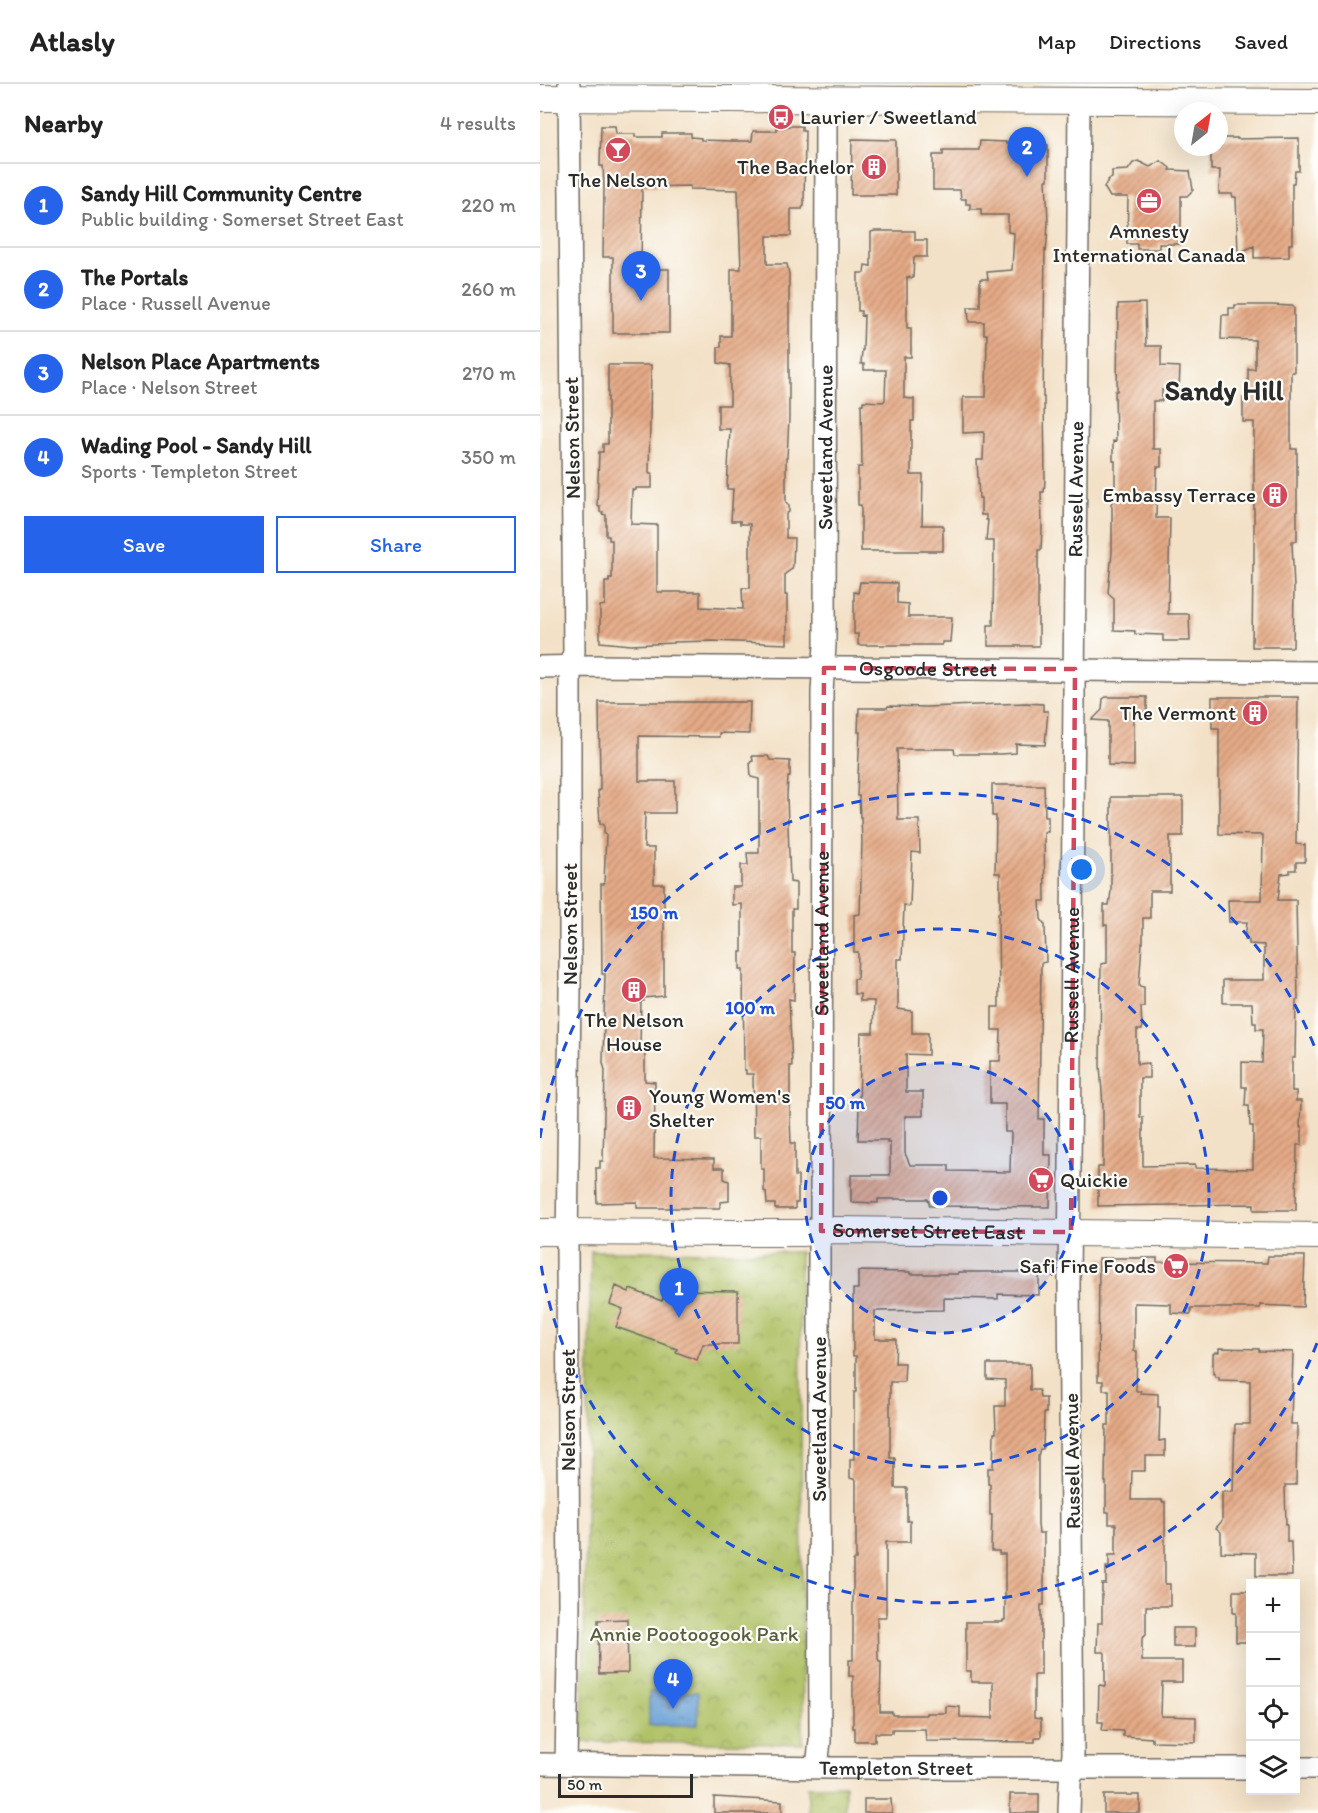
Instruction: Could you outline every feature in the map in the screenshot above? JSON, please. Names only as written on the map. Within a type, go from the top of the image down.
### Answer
[{"type":"street","points":[[540,98],[569,91],[829,100],[958,92],[1079,101],[1318,102]]},
{"type":"street","name":"Nelson Street","points":[[566,1764],[569,1606],[570,667],[574,652],[569,91]]},
{"type":"street","name":"Sweetland Avenue","points":[[817,1767],[820,1741],[819,1248],[821,1231],[826,120],[829,100]]},
{"type":"street","name":"Russell Avenue","points":[[1069,1813],[1073,1719],[1069,1286],[1079,101]]},
{"type":"street","name":"Osgoode Street","points":[[540,667],[1318,672]]},
{"type":"street","name":"Somerset Street East","points":[[540,1232],[1071,1232],[1318,1236]]},
{"type":"street","name":"Templeton Street","points":[[540,1764],[1072,1769],[1246,1768]]},
{"type":"street","points":[[1300,1768],[1318,1768]]},
{"type":"highlighted area","points":[[824,668],[1075,669],[1071,1232],[821,1231]]},
{"type":"green space","name":"Annie Pootoogook Park","points":[[591,1251],[800,1252],[803,1744],[582,1742]]},
{"type":"green space","points":[[845,1785],[845,1813],[808,1813],[808,1786]]},
{"type":"water","points":[[649,1692],[698,1692],[698,1725],[649,1725]]},
{"type":"building","points":[[601,126],[615,126],[616,134],[635,134],[635,137],[662,137],[662,133],[691,133],[691,137],[701,138],[701,140],[734,141],[752,141],[753,131],[777,131],[777,126],[802,126],[802,131],[805,131],[804,206],[802,209],[791,209],[791,236],[767,236],[767,264],[787,264],[789,274],[789,418],[786,502],[789,512],[786,514],[786,538],[794,538],[792,569],[785,574],[787,644],[712,641],[631,645],[600,642],[600,606],[605,605],[605,582],[609,582],[609,578],[612,578],[612,540],[606,536],[606,515],[600,512],[600,506],[597,506],[599,452],[603,452],[603,444],[608,444],[608,365],[651,365],[649,473],[652,473],[652,488],[632,490],[631,524],[657,525],[657,592],[700,592],[700,607],[743,609],[742,588],[750,588],[750,524],[731,521],[733,489],[727,489],[730,429],[718,429],[718,405],[730,405],[730,365],[718,363],[718,347],[721,347],[721,336],[731,336],[731,269],[741,269],[738,190],[690,189],[690,186],[642,187],[641,269],[669,269],[669,333],[613,333],[613,257],[603,257],[604,188],[603,166],[600,166]]},
{"type":"building","points":[[1228,138],[1299,138],[1299,171],[1295,171],[1294,183],[1292,183],[1292,244],[1289,244],[1289,257],[1254,258],[1254,246],[1238,253],[1236,197],[1232,194],[1219,194],[1220,170],[1211,170],[1211,156],[1228,156]]},
{"type":"building","name":"The Bachelor","points":[[852,139],[896,140],[896,195],[851,195]]},
{"type":"building","points":[[980,141],[1048,145],[1043,397],[1045,480],[1044,492],[1041,492],[1041,550],[1038,550],[1039,646],[988,646],[988,625],[993,625],[994,541],[986,541],[988,520],[986,520],[986,515],[981,515],[981,498],[979,498],[977,460],[983,460],[984,432],[963,433],[963,397],[986,397],[987,334],[984,334],[984,322],[969,322],[968,307],[980,307],[980,279],[988,279],[987,272],[1012,270],[1014,233],[1008,232],[1008,215],[981,215],[981,209],[970,209],[970,204],[966,204],[966,199],[961,199],[960,190],[933,190],[933,155],[943,155],[943,150],[979,150]]},
{"type":"building","name":"Amnesty International Canada","points":[[1138,161],[1150,167],[1161,161],[1170,170],[1190,171],[1193,190],[1187,196],[1181,196],[1181,244],[1159,244],[1159,249],[1137,249],[1137,244],[1127,244],[1128,197],[1110,197],[1104,187],[1112,178],[1112,171],[1128,170],[1133,163]]},
{"type":"building","points":[[915,231],[915,240],[927,240],[927,257],[914,257],[913,278],[907,277],[907,328],[911,328],[911,357],[904,357],[904,398],[914,399],[914,421],[911,421],[911,475],[923,475],[922,525],[943,525],[943,551],[861,551],[858,467],[862,467],[861,404],[863,401],[883,402],[885,400],[886,370],[864,370],[864,364],[861,364],[864,315],[861,316],[861,311],[858,311],[858,273],[864,273],[865,265],[871,266],[871,232]]},
{"type":"building","points":[[1145,303],[1146,346],[1161,346],[1161,366],[1180,367],[1179,390],[1162,390],[1162,401],[1153,401],[1153,449],[1161,449],[1161,467],[1157,467],[1156,518],[1170,518],[1168,614],[1189,614],[1190,641],[1163,641],[1163,635],[1135,634],[1135,631],[1114,630],[1114,598],[1108,593],[1112,552],[1111,504],[1115,491],[1113,441],[1116,442],[1118,304]]},
{"type":"building","points":[[1235,305],[1292,306],[1294,308],[1291,449],[1297,449],[1297,541],[1292,541],[1293,647],[1252,647],[1254,422],[1243,422],[1243,398],[1248,398],[1248,369],[1255,369],[1255,340],[1221,339],[1222,315],[1229,315],[1229,308],[1235,308]]},
{"type":"building","points":[[860,582],[897,583],[897,603],[908,604],[908,617],[952,617],[950,642],[942,642],[942,645],[858,645],[858,634],[854,634],[854,592],[858,593]]},
{"type":"building","points":[[1106,697],[1147,697],[1147,712],[1140,712],[1141,716],[1134,716],[1134,766],[1108,765],[1108,721],[1092,720],[1102,710],[1103,699]]},
{"type":"building","points":[[1212,697],[1298,697],[1296,844],[1305,845],[1305,862],[1296,862],[1296,870],[1281,874],[1278,900],[1296,900],[1298,1000],[1296,1000],[1295,1058],[1292,1058],[1292,1091],[1296,1091],[1296,1101],[1301,1101],[1302,1145],[1297,1145],[1296,1210],[1254,1210],[1254,1204],[1098,1206],[1098,1167],[1103,1167],[1100,1065],[1101,964],[1107,963],[1107,925],[1104,925],[1104,905],[1109,905],[1111,891],[1111,797],[1183,797],[1183,836],[1170,836],[1170,891],[1150,891],[1150,918],[1143,918],[1139,986],[1144,987],[1144,1007],[1141,1007],[1142,1030],[1137,1030],[1137,1064],[1149,1063],[1149,1078],[1140,1078],[1143,1166],[1195,1165],[1195,1168],[1253,1169],[1253,1126],[1250,1126],[1249,1106],[1245,1106],[1246,1087],[1242,1087],[1242,1062],[1262,1063],[1263,1029],[1256,1029],[1256,1023],[1253,1023],[1252,1003],[1223,1003],[1223,980],[1264,980],[1264,945],[1249,944],[1249,940],[1245,939],[1247,922],[1229,922],[1228,900],[1262,900],[1263,835],[1219,834],[1219,728],[1212,728]]},
{"type":"building","points":[[599,702],[750,702],[749,734],[719,733],[719,737],[639,736],[639,781],[675,781],[675,813],[645,813],[644,848],[654,848],[654,884],[664,884],[664,996],[643,998],[644,1001],[641,1001],[640,1047],[645,1047],[645,1081],[655,1082],[654,1158],[714,1159],[714,1168],[724,1168],[724,1179],[729,1181],[729,1201],[720,1202],[720,1208],[637,1208],[637,1202],[597,1203],[596,1168],[600,1168],[600,1161],[603,1161],[605,974],[602,974],[601,884],[604,884],[606,834],[604,834],[604,824],[600,824],[598,790],[600,790]]},
{"type":"building","points":[[1043,704],[1043,711],[1048,711],[1045,745],[1016,744],[1016,753],[1000,754],[955,754],[954,749],[897,749],[898,820],[919,820],[920,853],[912,852],[910,906],[904,905],[902,959],[898,959],[898,1009],[912,1011],[912,1033],[928,1033],[928,1055],[906,1054],[906,1092],[923,1092],[923,1116],[905,1116],[905,1153],[910,1165],[949,1165],[949,1171],[1010,1172],[1011,1132],[1005,1132],[1005,1104],[990,1104],[990,1061],[1000,1061],[1001,1030],[992,1030],[992,1007],[999,1007],[1000,873],[995,873],[996,816],[992,816],[992,785],[1044,785],[1048,832],[1044,832],[1045,901],[1040,901],[1041,919],[1045,925],[1046,962],[1041,963],[1039,1119],[1044,1119],[1044,1155],[1051,1155],[1050,1207],[930,1206],[928,1199],[878,1199],[878,1203],[851,1202],[851,1175],[890,1175],[890,1143],[887,1143],[888,1140],[858,1140],[861,1033],[873,1033],[874,1001],[860,1001],[860,994],[854,994],[858,952],[854,952],[854,915],[860,914],[862,841],[859,796],[857,796],[859,708]]},
{"type":"building","points":[[752,756],[768,756],[770,760],[790,761],[787,796],[790,882],[796,883],[796,909],[792,909],[792,953],[795,953],[794,1000],[789,999],[792,1066],[790,1066],[791,1143],[795,1143],[795,1176],[798,1176],[798,1203],[795,1203],[795,1209],[775,1209],[775,1204],[767,1204],[764,1191],[764,1169],[761,1169],[761,1136],[754,1136],[753,1074],[746,1074],[744,1070],[743,969],[740,969],[742,904],[732,905],[732,887],[741,887],[741,865],[748,865],[747,853],[759,853],[759,779],[751,777]]},
{"type":"building","points":[[1268,1256],[1305,1256],[1303,1307],[1260,1305],[1260,1308],[1191,1308],[1191,1314],[1171,1313],[1171,1304],[1134,1303],[1134,1351],[1137,1351],[1136,1391],[1158,1394],[1159,1441],[1165,1440],[1165,1456],[1145,1456],[1145,1471],[1132,1471],[1131,1500],[1162,1500],[1165,1502],[1165,1584],[1170,1584],[1170,1606],[1146,1606],[1146,1635],[1142,1638],[1142,1661],[1182,1661],[1182,1682],[1162,1682],[1161,1716],[1196,1717],[1196,1742],[1152,1741],[1152,1738],[1123,1736],[1123,1731],[1102,1730],[1103,1722],[1098,1722],[1099,1685],[1105,1686],[1105,1653],[1097,1652],[1098,1623],[1102,1623],[1102,1584],[1106,1584],[1109,1555],[1116,1555],[1116,1524],[1109,1524],[1109,1512],[1106,1512],[1106,1425],[1109,1425],[1109,1390],[1103,1390],[1103,1381],[1098,1381],[1099,1258],[1157,1258],[1157,1262],[1267,1263]]},
{"type":"building","points":[[858,1271],[910,1272],[910,1274],[1039,1272],[1039,1295],[998,1294],[998,1299],[944,1298],[944,1310],[875,1311],[875,1339],[896,1339],[895,1363],[905,1363],[904,1382],[890,1382],[890,1458],[895,1458],[895,1488],[907,1488],[907,1521],[910,1521],[910,1542],[886,1542],[886,1617],[877,1617],[878,1658],[881,1662],[880,1712],[892,1712],[892,1715],[926,1715],[926,1713],[946,1713],[946,1706],[960,1707],[960,1717],[993,1718],[993,1682],[971,1682],[971,1671],[966,1671],[966,1622],[1003,1622],[1005,1620],[1005,1554],[991,1551],[992,1515],[990,1515],[988,1468],[993,1468],[994,1433],[996,1433],[995,1406],[1005,1406],[1005,1380],[987,1379],[987,1364],[1030,1364],[1030,1390],[1039,1390],[1040,1398],[1046,1398],[1043,1449],[1040,1449],[1038,1456],[1038,1525],[1039,1533],[1044,1533],[1044,1605],[1041,1605],[1041,1675],[1034,1675],[1034,1718],[1041,1719],[1041,1737],[1035,1737],[1035,1742],[926,1741],[925,1729],[892,1729],[892,1733],[875,1733],[875,1741],[855,1741],[853,1676],[849,1676],[849,1660],[853,1660],[856,1480],[850,1478],[850,1459],[854,1459],[854,1392],[856,1392],[856,1356],[853,1356],[853,1289],[858,1289]]},
{"type":"building","points":[[616,1286],[662,1301],[666,1290],[738,1291],[738,1344],[703,1344],[697,1360],[676,1352],[677,1349],[616,1327],[623,1309],[610,1304]]},
{"type":"building","points":[[1219,1348],[1293,1352],[1291,1424],[1297,1424],[1296,1485],[1285,1485],[1287,1542],[1291,1542],[1292,1576],[1256,1576],[1256,1553],[1221,1552],[1221,1532],[1216,1528],[1222,1521],[1222,1492],[1233,1492],[1235,1424],[1250,1424],[1250,1381],[1219,1380],[1219,1377],[1215,1377],[1213,1354],[1219,1352]]},
{"type":"building","points":[[1233,1591],[1246,1591],[1246,1642],[1236,1642],[1236,1613],[1233,1613]]},
{"type":"building","points":[[627,1619],[628,1673],[599,1674],[598,1620]]},
{"type":"building","points":[[1173,1628],[1195,1628],[1195,1647],[1173,1647]]},
{"type":"building","points":[[1010,1794],[1039,1794],[1039,1813],[1010,1813]]},
{"type":"building","points":[[1104,1795],[1140,1795],[1140,1813],[1104,1813]]},
{"type":"building","points":[[714,1797],[782,1801],[782,1813],[714,1813]]},
{"type":"building","points":[[864,1799],[891,1799],[892,1813],[864,1813]]},
{"type":"place","name":"Laurier / Sweetland","points":[[781,117]]},
{"type":"place","name":"The Nelson","points":[[618,150]]},
{"type":"place","name":"The Bachelor","points":[[874,167]]},
{"type":"place","name":"The Portals","points":[[1027,177]]},
{"type":"place","name":"Amnesty International Canada","points":[[1149,201]]},
{"type":"place","name":"Nelson Place Apartments","points":[[641,301]]},
{"type":"place","name":"Embassy Terrace","points":[[1275,495]]},
{"type":"place","name":"The Vermont","points":[[1255,713]]},
{"type":"place","name":"The Nelson House","points":[[634,990]]},
{"type":"place","name":"Young Women's Shelter","points":[[629,1108]]},
{"type":"place","name":"Quickie","points":[[1041,1180]]},
{"type":"place","name":"Safi Fine Foods","points":[[1176,1266]]},
{"type":"place","name":"Sandy Hill Community Centre","points":[[679,1318]]},
{"type":"place","name":"Wading Pool - Sandy Hill","points":[[673,1709]]},
{"type":"district","name":"Sandy Hill","points":[[1224,391]]}]
